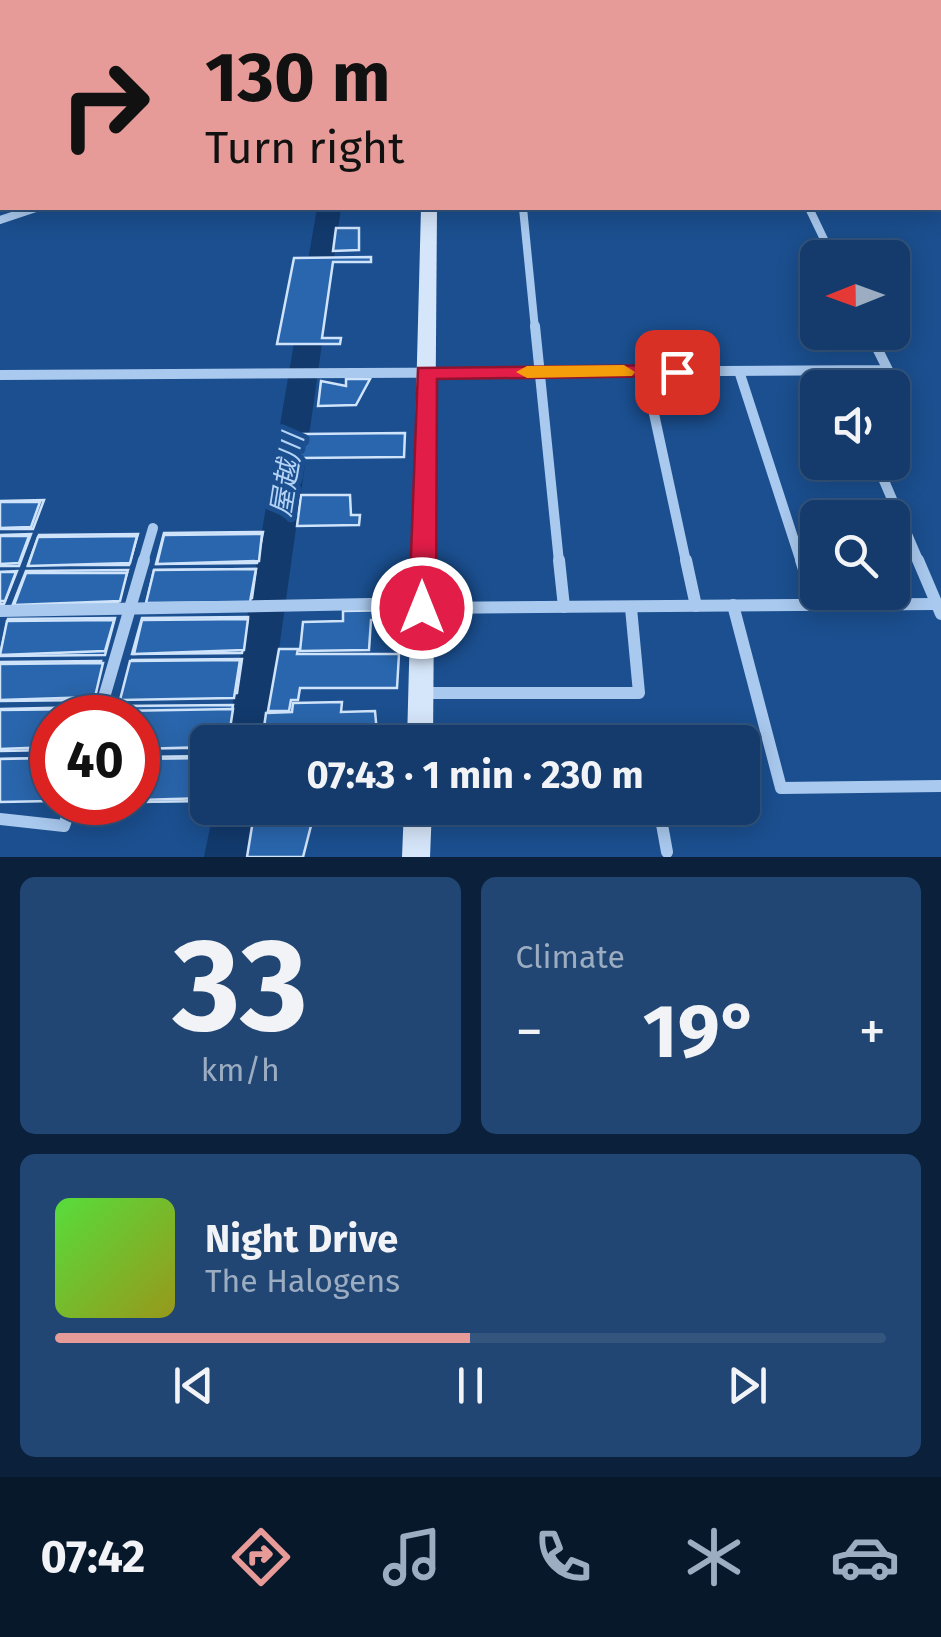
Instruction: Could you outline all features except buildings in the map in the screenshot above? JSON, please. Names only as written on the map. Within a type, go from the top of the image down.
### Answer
[{"type":"street","points":[[0,220],[30,210]]},
{"type":"street","points":[[421,725],[429,210]]},
{"type":"street","points":[[523,210],[564,608]]},
{"type":"street","points":[[810,210],[824,240]]},
{"type":"street","points":[[740,371],[800,557]]},
{"type":"street","points":[[0,375],[800,371]]},
{"type":"street","points":[[646,372],[696,606]]},
{"type":"street","points":[[884,480],[939,609],[910,608]]},
{"type":"street","points":[[105,695],[152,528]]},
{"type":"street","points":[[0,611],[800,604]]},
{"type":"street","points":[[732,605],[781,788],[941,786]]},
{"type":"street","points":[[422,693],[639,693],[631,608]]},
{"type":"street","points":[[0,819],[30,822]]},
{"type":"street","points":[[416,857],[417,825]]},
{"type":"street","points":[[662,825],[667,852]]},
{"type":"waterway","name":"屋越川","points":[[249,725],[329,210]]},
{"type":"waterway","name":"屋越川","points":[[226,857],[232,825]]},
{"type":"slow traffic","points":[[527,372],[624,372]]},
{"type":"route","points":[[422,608],[426,372],[677,372]]}]
